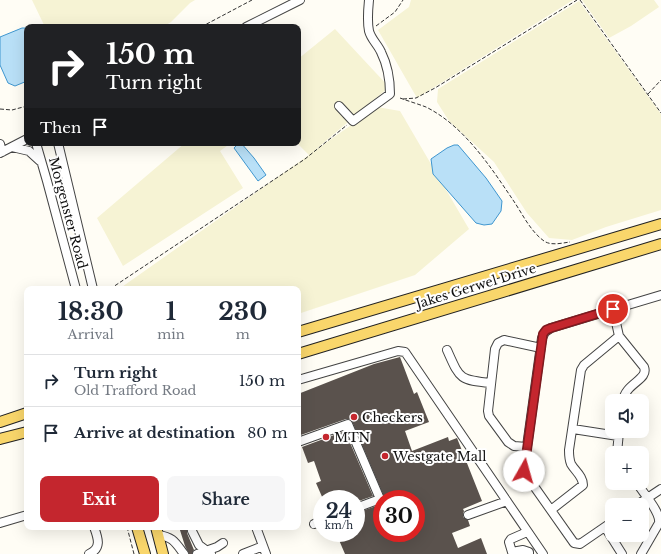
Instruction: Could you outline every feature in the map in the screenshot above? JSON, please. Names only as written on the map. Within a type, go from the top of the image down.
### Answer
[{"type":"main road","name":"Jakes Gerwel Drive","points":[[301,331],[661,224]]},
{"type":"main road","name":"Jakes Gerwel Drive","points":[[301,353],[661,244]]},
{"type":"main road","points":[[0,422],[24,414]]},
{"type":"main road","points":[[0,439],[24,433]]},
{"type":"main road","points":[[139,530],[145,554]]},
{"type":"main road","points":[[158,534],[163,554]]},
{"type":"main road","points":[[158,534],[168,554]]},
{"type":"street","points":[[252,24],[300,0]]},
{"type":"street","points":[[339,106],[352,121],[390,94],[385,62],[369,32],[367,12],[369,0]]},
{"type":"street","points":[[1,150],[12,147],[24,141]]},
{"type":"street","name":"Morgenster Road","points":[[37,146],[75,286]]},
{"type":"street","name":"Morgenster Road","points":[[59,146],[92,286]]},
{"type":"street","points":[[12,147],[29,151],[43,165]]},
{"type":"street","points":[[605,527],[580,544],[576,544],[571,540],[524,472],[543,334],[546,330],[661,295]]},
{"type":"street","points":[[613,309],[619,336],[645,370],[644,375],[626,390],[625,394]]},
{"type":"street","points":[[551,510],[583,485],[582,479],[572,465],[569,457],[582,367],[619,336]]},
{"type":"street","points":[[527,447],[514,446],[508,442],[489,416],[488,407],[495,349],[500,341],[507,340],[541,348]]},
{"type":"street","points":[[448,350],[455,367],[462,377],[470,381],[491,383]]},
{"type":"street","points":[[301,379],[398,351],[405,352],[543,554]]},
{"type":"street","points":[[301,441],[348,424],[380,499],[365,505]]},
{"type":"street","points":[[573,429],[605,433]]},
{"type":"street","points":[[642,490],[647,498],[661,489]]},
{"type":"street","points":[[468,515],[506,501]]},
{"type":"street","points":[[649,501],[658,516],[659,522],[649,540]]},
{"type":"street","points":[[0,523],[24,516]]},
{"type":"street","points":[[89,554],[95,551],[98,545],[95,530]]},
{"type":"street","points":[[243,554],[265,550],[257,530]]},
{"type":"street","points":[[192,531],[199,545],[208,552]]},
{"type":"street","points":[[527,532],[510,539],[509,542],[510,553],[523,550],[529,552],[529,554]]},
{"type":"street","points":[[158,534],[166,536],[174,541],[184,554]]},
{"type":"street","points":[[617,542],[622,554]]},
{"type":"street","points":[[641,554],[648,542]]},
{"type":"street","points":[[197,554],[208,552],[223,543]]},
{"type":"path","points":[[207,24],[252,0]]},
{"type":"path","points":[[369,32],[395,12],[402,0]]},
{"type":"path","points":[[400,98],[416,98],[435,88],[577,0]]},
{"type":"path","points":[[580,0],[661,113]]},
{"type":"path","points":[[648,94],[661,80]]},
{"type":"path","points":[[390,94],[426,108],[450,123],[469,142],[495,174],[535,232],[545,242],[555,244],[574,241]]},
{"type":"path","points":[[0,109],[12,110],[24,107]]},
{"type":"path","points":[[115,286],[306,159],[352,121]]},
{"type":"path","points":[[128,530],[134,554]]},
{"type":"shaded area","points":[[32,0],[195,0],[168,24],[44,24]]},
{"type":"shaded area","points":[[411,0],[573,0],[417,98],[378,30],[409,7]]},
{"type":"shaded area","points":[[582,0],[654,0],[659,7],[631,26],[609,38]]},
{"type":"shaded area","points":[[579,1],[661,114],[661,210],[606,227],[572,240],[549,238],[527,213],[494,162],[449,121],[437,102],[438,89]]},
{"type":"shaded area","points":[[335,29],[389,87],[314,151],[377,107],[400,111],[469,229],[415,275],[301,313],[301,286],[123,286],[309,155],[300,146],[301,57]]},
{"type":"shaded area","points":[[181,146],[227,146],[220,151],[243,188],[123,266],[97,218]]},
{"type":"water","points":[[24,28],[24,82],[15,86],[8,83],[0,65],[0,37]]},
{"type":"water","points":[[454,145],[458,145],[486,178],[502,201],[501,211],[492,224],[484,225],[476,223],[433,174],[431,159]]},
{"type":"water","points":[[236,146],[244,146],[266,175],[258,181],[234,148]]},
{"type":"building","name":"Westgate Mall","points":[[400,357],[414,394],[417,392],[429,422],[405,431],[412,451],[448,437],[449,441],[457,438],[482,501],[463,509],[463,517],[468,520],[470,526],[452,533],[458,548],[481,538],[487,554],[345,554],[340,542],[365,542],[365,510],[373,507],[373,542],[425,542],[425,490],[381,490],[351,419],[346,419],[301,435],[301,393],[374,364]]},
{"type":"building","points":[[345,431],[373,496],[365,499],[365,490],[319,490],[316,483],[321,481],[314,461],[308,463],[302,447]]},
{"type":"building","points":[[180,530],[187,530],[194,550],[192,554],[189,554]]},
{"type":"place","name":"Checkers","points":[[354,417]]},
{"type":"place","name":"MTN","points":[[326,437]]},
{"type":"place","name":"Westgate Mall","points":[[385,456]]},
{"type":"route","points":[[524,471],[543,334],[546,330],[551,328],[613,309]]}]
